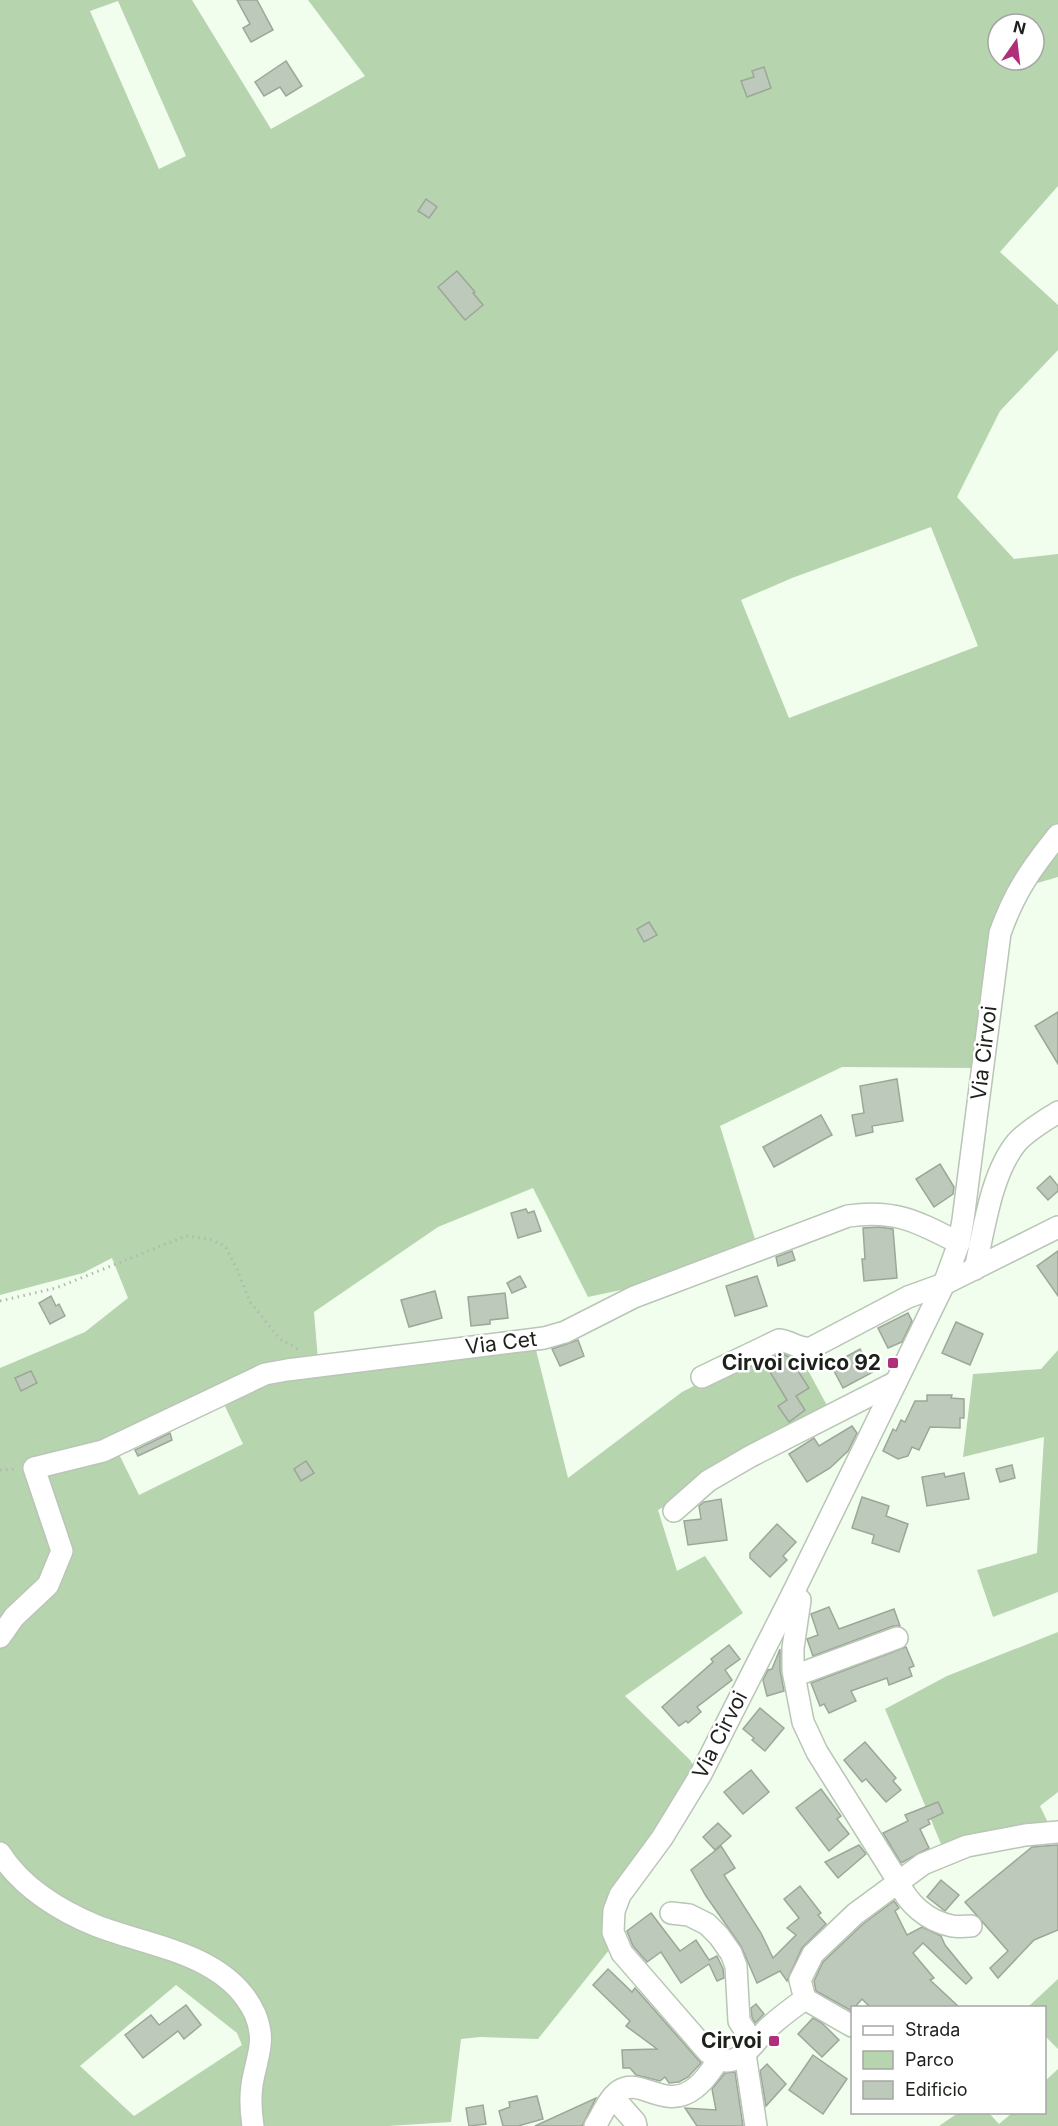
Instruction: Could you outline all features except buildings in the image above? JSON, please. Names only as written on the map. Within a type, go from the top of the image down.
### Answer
[{"type":"street","name":"Via Cirvoi","points":[[719,2059],[708,2052],[622,1953],[614,1932],[614,1911],[620,1895],[662,1838],[701,1774],[793,1593],[944,1284],[963,1220],[1000,933],[1021,885],[1058,835]]},
{"type":"street","points":[[975,1269],[999,1171],[1007,1155],[1019,1140],[1058,1112]]},
{"type":"street","name":"Via Cet","points":[[0,1637],[14,1617],[48,1586],[62,1551],[34,1468],[103,1451],[265,1374],[544,1338],[565,1332],[634,1297],[848,1216],[882,1214],[906,1217],[958,1243]]},
{"type":"street","points":[[702,1377],[779,1340],[806,1349],[811,1348],[908,1297],[944,1284],[1058,1227]]},
{"type":"street","points":[[674,1511],[708,1481],[896,1382]]},
{"type":"street","points":[[793,1593],[800,1600],[793,1648],[794,1676],[802,1722],[817,1752],[898,1881],[904,1895],[918,1909],[952,1926],[971,1926]]},
{"type":"street","points":[[794,1676],[897,1638]]},
{"type":"street","points":[[851,2025],[805,1999],[800,1980],[813,1954],[855,1914],[923,1864],[967,1846],[1024,1835],[1058,1832]]},
{"type":"street","points":[[0,1853],[27,1885],[58,1907],[96,1925],[195,1958],[222,1974],[243,1996],[255,2014],[261,2035],[261,2050],[252,2085],[251,2104],[254,2126]]},
{"type":"street","points":[[671,1913],[689,1915],[706,1924],[719,1936],[731,1953],[736,1966],[739,2021],[750,2049],[756,2126]]},
{"type":"street","points":[[595,2126],[613,2097],[622,2090],[632,2087],[664,2096],[683,2096],[703,2081],[719,2059],[738,2058],[750,2049],[769,2028],[805,1999]]},
{"type":"street","points":[[613,2097],[636,2126]]},
{"type":"path","points":[[0,1301],[56,1288],[186,1236],[210,1239],[225,1246],[250,1302],[280,1339],[298,1349]]},
{"type":"green space","points":[[0,0],[192,0],[271,129],[365,76],[308,0],[1058,0],[1058,186],[1000,252],[1058,305],[1058,350],[1000,411],[957,497],[1014,559],[1058,554],[1058,877],[1034,884],[987,955],[974,1068],[842,1067],[720,1126],[759,1252],[706,1272],[588,1297],[533,1188],[438,1227],[314,1312],[319,1372],[535,1346],[568,1478],[682,1392],[790,1337],[830,1411],[658,1510],[677,1571],[705,1556],[743,1613],[625,1696],[690,1760],[705,1784],[629,1895],[617,1940],[538,2039],[480,2037],[461,2039],[451,2122],[388,2126],[0,2126],[0,1368],[85,1332],[128,1298],[112,1258],[83,1273],[0,1295]],"holes":[[[118,1],[186,156],[159,169],[90,11]],[[931,527],[978,646],[789,718],[741,600],[792,578]],[[222,1400],[243,1444],[139,1495],[112,1440]],[[176,1985],[237,2033],[242,2045],[134,2116],[80,2066]]]},
{"type":"green space","points":[[1058,1350],[1058,1592],[993,1617],[977,1570],[1037,1553],[1044,1437],[963,1457],[973,1374],[1041,1369]]},
{"type":"green space","points":[[1058,1632],[1058,1792],[1040,1806],[1054,1835],[946,1856],[885,1709],[947,1676]]},
{"type":"green space","points":[[1058,1979],[1058,2049],[1046,2037],[1046,2006],[1029,2006]]},
{"type":"green space","points":[[1058,2069],[1058,2126],[939,2126],[957,2114],[990,2114],[999,2124],[1011,2114],[1046,2114],[1046,2080]]},
{"type":"place","name":"Cirvoi civico 92","points":[[893,1363]]},
{"type":"place","name":"Cirvoi","points":[[774,2041]]}]
